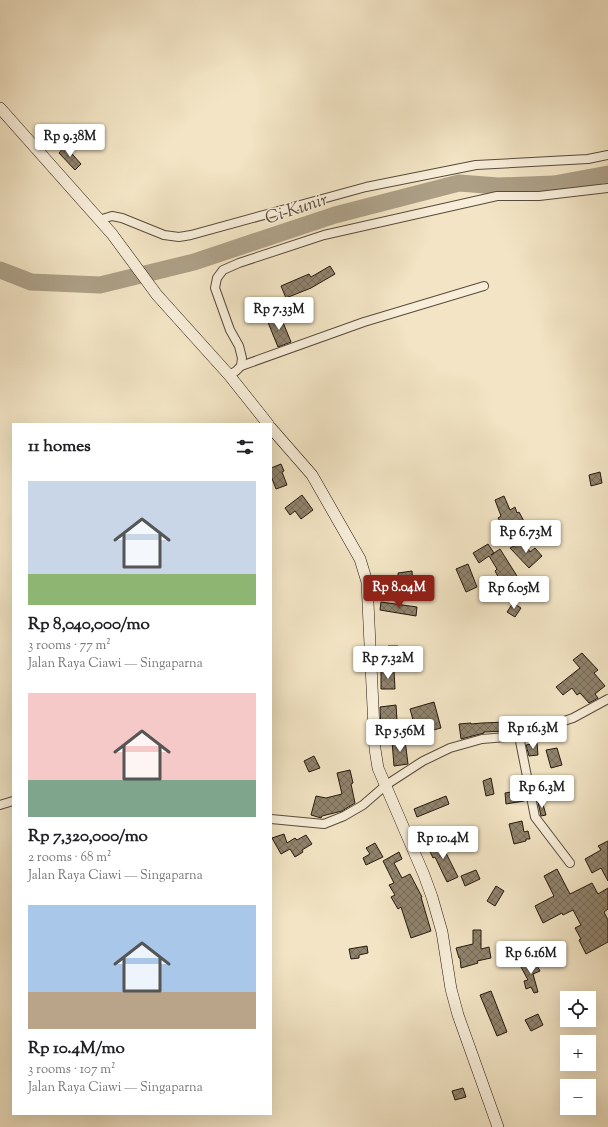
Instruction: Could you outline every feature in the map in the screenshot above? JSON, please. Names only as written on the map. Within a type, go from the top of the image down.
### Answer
[{"type":"main road","points":[[0,108],[112,234],[157,295],[228,375],[267,423]]},
{"type":"main road","points":[[272,429],[312,475],[365,570],[367,582],[375,749],[378,768],[432,897],[442,932],[451,989],[458,1015],[498,1127]]},
{"type":"street","points":[[100,220],[112,216],[122,218],[164,235],[179,237],[366,187],[476,165],[564,161],[608,155]]},
{"type":"street","points":[[241,366],[242,358],[240,346],[230,330],[215,288],[217,278],[223,270],[239,263],[324,235],[497,196],[539,196],[608,188]]},
{"type":"street","points":[[228,375],[236,371],[241,366],[364,322],[484,286]]},
{"type":"street","points":[[272,819],[324,824],[344,816],[363,805],[386,785],[423,761],[450,748],[482,739],[519,736],[573,718],[608,698]]},
{"type":"street","points":[[519,736],[535,817],[570,863]]},
{"type":"street","points":[[0,804],[12,801]]},
{"type":"building","points":[[65,146],[81,164],[75,170],[59,153]]},
{"type":"building","points":[[330,266],[335,274],[311,288],[286,298],[281,286],[309,274],[311,277]]},
{"type":"building","points":[[280,315],[291,342],[278,347],[267,320]]},
{"type":"building","points":[[281,464],[284,471],[282,472],[287,485],[276,489],[272,479],[272,468]]},
{"type":"building","points":[[600,472],[602,483],[591,486],[589,475]]},
{"type":"building","points":[[302,495],[313,510],[301,519],[295,511],[290,515],[285,508]]},
{"type":"building","points":[[504,496],[510,510],[515,507],[517,513],[519,512],[525,523],[516,528],[514,524],[505,529],[498,518],[501,516],[495,500]]},
{"type":"building","points":[[524,541],[530,552],[535,548],[542,556],[529,568],[510,548]]},
{"type":"building","points":[[488,544],[494,553],[500,549],[517,576],[511,580],[509,577],[501,582],[495,571],[497,569],[489,556],[479,563],[473,553]]},
{"type":"building","points":[[468,564],[477,587],[466,592],[456,569]]},
{"type":"building","points":[[412,571],[413,585],[399,587],[398,573]]},
{"type":"building","points":[[381,602],[417,607],[416,616],[380,610]]},
{"type":"building","points":[[513,603],[521,608],[515,617],[507,612]]},
{"type":"building","points":[[388,646],[398,646],[397,664],[388,665]]},
{"type":"building","points":[[582,653],[598,670],[594,673],[605,686],[595,694],[598,698],[589,703],[580,693],[577,695],[572,688],[563,695],[556,687],[580,668],[573,660]]},
{"type":"building","points":[[381,671],[394,671],[395,689],[381,689]]},
{"type":"building","points":[[434,702],[441,728],[417,734],[410,709]]},
{"type":"building","points":[[396,705],[398,735],[381,737],[380,707]]},
{"type":"building","points":[[506,722],[506,731],[484,732],[461,739],[459,724]]},
{"type":"building","points":[[405,740],[408,764],[394,766],[392,741]]},
{"type":"building","points":[[537,743],[538,755],[529,756],[526,745]]},
{"type":"building","points":[[557,748],[562,765],[551,768],[546,750]]},
{"type":"building","points":[[314,756],[320,768],[309,772],[304,761]]},
{"type":"building","points":[[350,770],[355,803],[342,811],[322,816],[321,818],[311,815],[316,796],[326,798],[342,794],[337,773]]},
{"type":"building","points":[[491,778],[494,794],[486,796],[483,781]]},
{"type":"building","points":[[523,790],[524,801],[506,804],[505,793]]},
{"type":"building","points":[[446,796],[449,804],[417,817],[414,809]]},
{"type":"building","points":[[542,801],[546,815],[541,816],[538,802]]},
{"type":"building","points":[[522,821],[524,832],[528,831],[530,839],[514,844],[509,824]]},
{"type":"building","points":[[467,827],[474,842],[463,847],[457,832]]},
{"type":"building","points":[[284,834],[287,843],[295,838],[297,840],[306,835],[312,844],[302,850],[303,852],[295,857],[290,849],[281,854],[272,838]]},
{"type":"building","points":[[439,839],[458,877],[447,882],[435,857],[433,858],[427,845]]},
{"type":"building","points":[[608,841],[608,881],[601,868],[592,873],[585,859],[601,850],[598,846]]},
{"type":"building","points":[[375,843],[383,857],[366,865],[363,858],[370,854],[366,848]]},
{"type":"building","points":[[399,852],[402,859],[394,863],[402,878],[410,874],[422,897],[431,931],[411,938],[401,907],[398,909],[391,897],[395,895],[389,885],[394,883],[383,861]]},
{"type":"building","points":[[557,869],[570,894],[592,883],[598,894],[608,888],[608,909],[604,912],[608,920],[608,942],[586,954],[579,940],[581,939],[575,928],[581,925],[573,910],[563,915],[562,913],[543,923],[535,906],[554,896],[544,876]]},
{"type":"building","points":[[476,870],[480,879],[465,886],[461,876]]},
{"type":"building","points":[[496,886],[504,891],[495,906],[487,901]]},
{"type":"building","points":[[473,930],[481,930],[481,949],[489,947],[491,958],[477,961],[478,963],[461,968],[460,958],[456,948],[473,944]]},
{"type":"building","points":[[367,946],[368,953],[359,955],[359,958],[351,959],[349,949]]},
{"type":"building","points":[[534,960],[540,971],[533,974],[538,992],[534,993],[531,987],[526,989],[524,981],[528,980],[521,967]]},
{"type":"building","points":[[491,991],[507,1032],[497,1036],[480,995]]},
{"type":"building","points":[[538,1014],[543,1025],[531,1031],[525,1020]]},
{"type":"building","points":[[463,1088],[466,1097],[455,1100],[452,1091]]},
{"type":"waterway","name":"Ci Kunir","points":[[0,270],[31,282],[100,285],[194,262],[335,215],[459,183],[498,186],[554,184],[608,174]]}]
